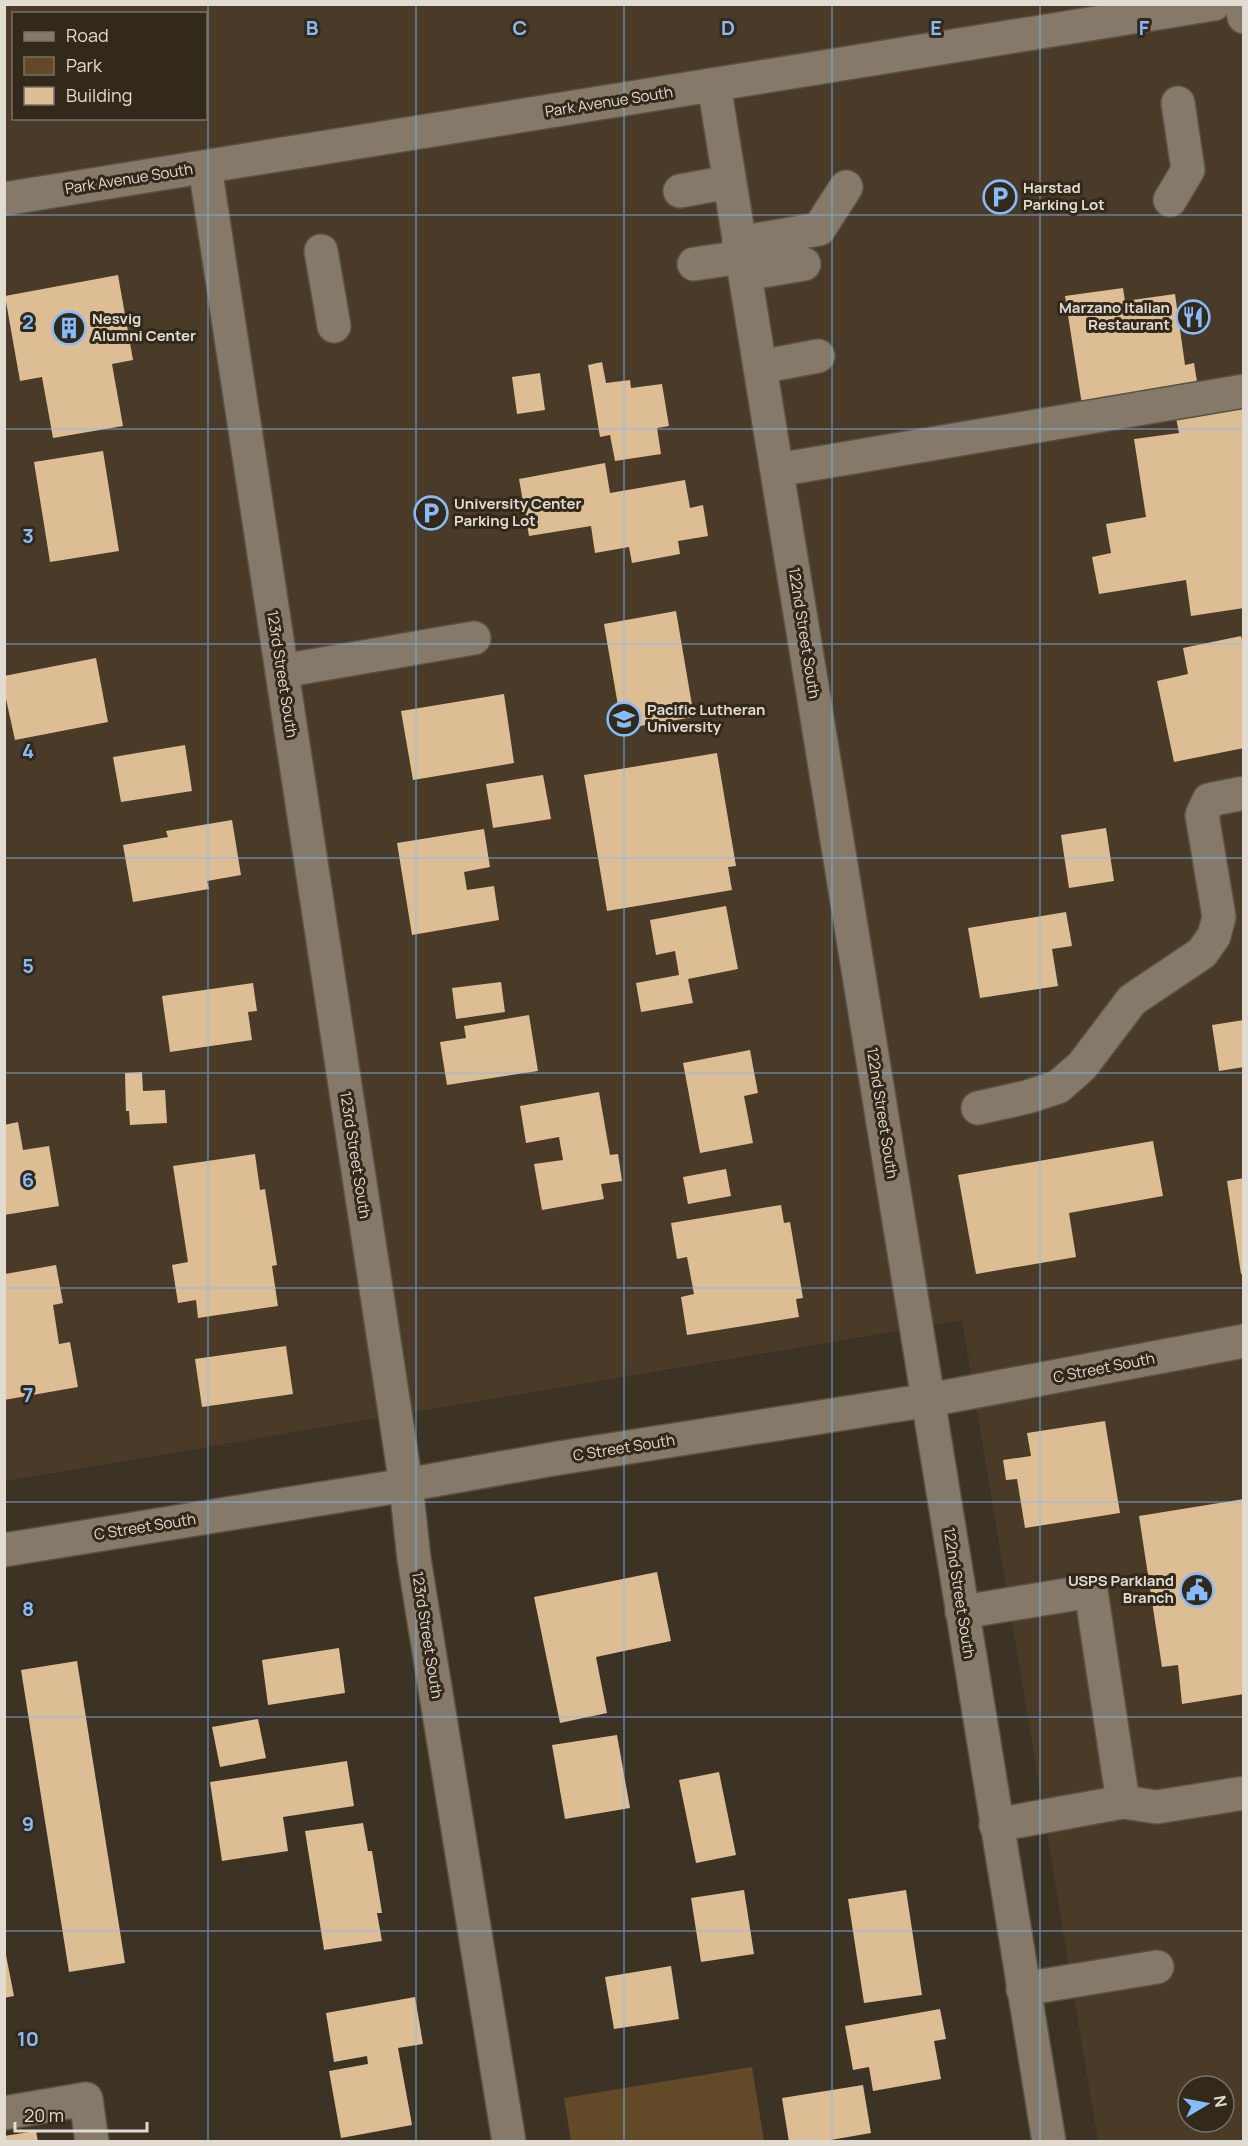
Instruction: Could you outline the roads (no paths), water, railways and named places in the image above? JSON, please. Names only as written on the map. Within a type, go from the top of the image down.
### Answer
[{"type":"street","name":"Park Avenue South","points":[[4,199],[1214,4]]},
{"type":"street","points":[[1242,4],[1244,17]]},
{"type":"street","name":"122nd Street South","points":[[714,85],[1049,2142]]},
{"type":"street","points":[[1170,200],[1188,170],[1179,104]]},
{"type":"street","name":"123rd Street South","points":[[205,167],[406,1485],[416,1570],[510,2142]]},
{"type":"street","points":[[680,191],[729,182]]},
{"type":"street","points":[[742,258],[819,229],[846,187]]},
{"type":"street","points":[[321,251],[334,326]]},
{"type":"street","points":[[694,264],[742,258],[804,264]]},
{"type":"street","points":[[760,367],[818,356]]},
{"type":"street","points":[[777,470],[1244,391]]},
{"type":"street","points":[[282,671],[474,638]]},
{"type":"street","points":[[978,1108],[1027,1097],[1058,1087],[1082,1066],[1132,1000],[1202,953],[1214,936],[1219,917],[1202,815],[1209,800],[1244,793]]},
{"type":"street","name":"C Street South","points":[[4,1550],[564,1457],[929,1400],[1244,1341]]},
{"type":"street","points":[[962,1612],[1090,1591],[1123,1802]]},
{"type":"street","points":[[996,1825],[1123,1802],[1157,1808],[1244,1792]]},
{"type":"street","points":[[1023,1989],[1157,1967]]},
{"type":"street","points":[[4,2112],[86,2099],[92,2142]]},
{"type":"place","name":"Harstad Parking Lot","points":[[1000,197]]},
{"type":"place","name":"Marzano Italian Restaurant","points":[[1193,317]]},
{"type":"place","name":"Nesvig Alumni Center","points":[[69,328]]},
{"type":"place","name":"University Center Parking Lot","points":[[431,513]]},
{"type":"place","name":"Pacific Lutheran University","points":[[624,719]]},
{"type":"place","name":"USPS Parkland Branch","points":[[1197,1590]]}]
